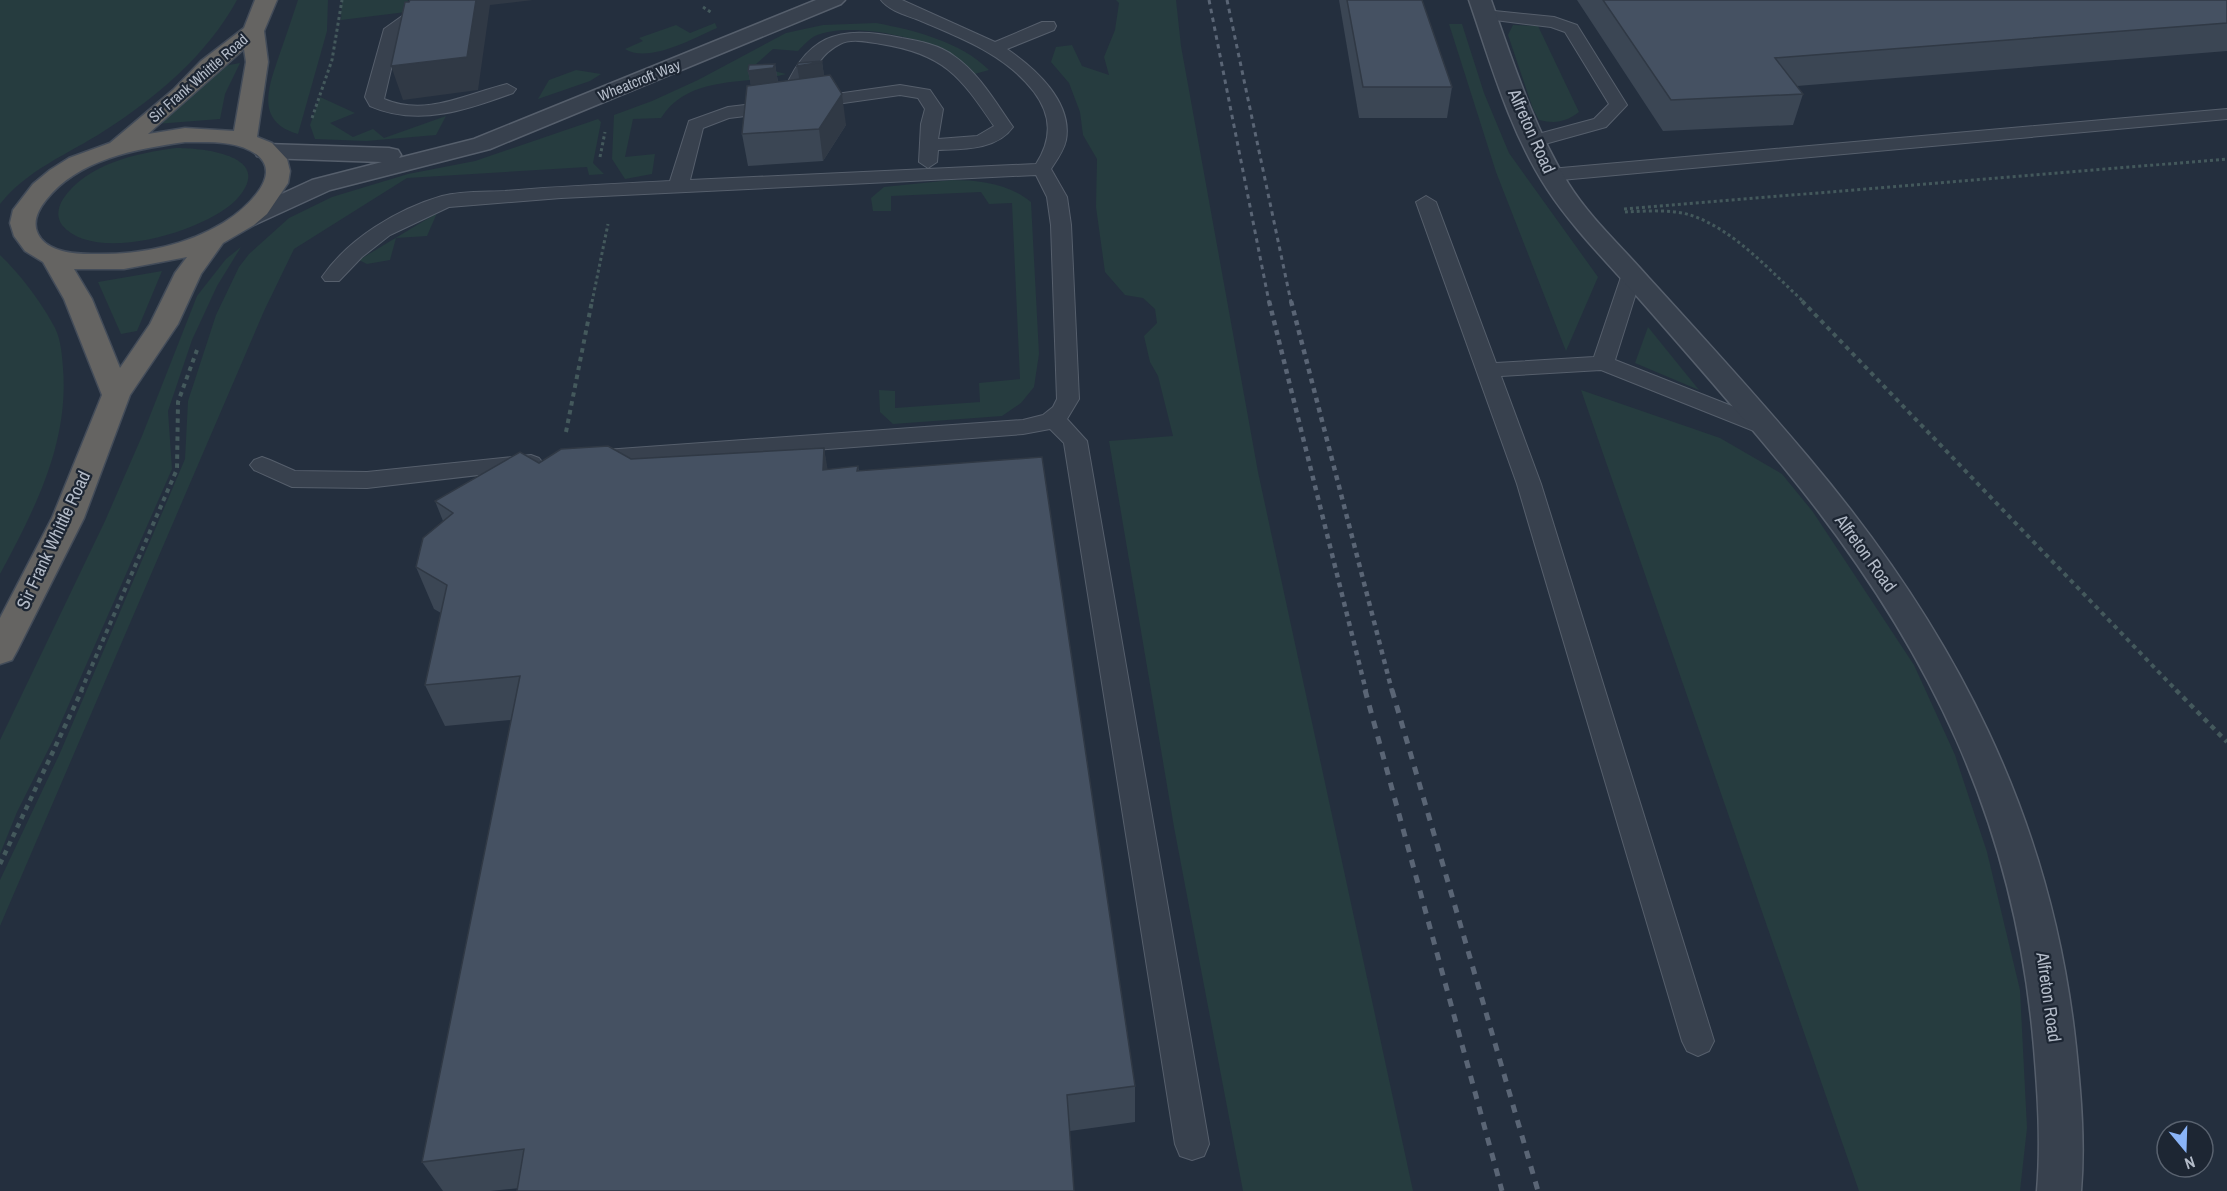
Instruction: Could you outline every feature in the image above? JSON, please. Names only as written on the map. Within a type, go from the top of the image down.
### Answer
[{"type":"highway","name":"Sir Frank Whittle Road","points":[[115,149],[181,94],[208,66],[253,31],[266,0]]},
{"type":"highway","name":"Sir Frank Whittle Road","points":[[253,31],[257,62],[248,106],[255,146]]},
{"type":"highway","points":[[185,135],[218,135],[255,146],[275,159],[279,170],[278,182],[262,207],[247,219],[214,238],[188,248],[129,261],[75,261],[53,256],[29,242],[23,221],[26,210],[44,187],[58,176],[115,149],[150,140],[185,135]]},
{"type":"highway","name":"Sir Frank Whittle Road","points":[[0,651],[68,518],[116,395],[164,324],[188,273],[214,238]]},
{"type":"highway","points":[[53,256],[78,300],[116,395]]},
{"type":"street","name":"Wheatcroft Way","points":[[247,219],[321,185],[482,144],[834,0]]},
{"type":"street","name":"Alfreton Road","points":[[1483,8],[1534,141],[1550,175],[1579,213],[1767,428],[1844,521],[1913,618],[1954,693],[1989,772],[2022,863],[2042,941],[2055,1032],[2062,1166],[2060,1191]]},
{"type":"street","name":"Wheatcroft Way","points":[[255,146],[326,154],[442,154]]},
{"type":"lane","points":[[889,0],[995,48],[1031,74],[1055,111],[1058,131],[1056,143],[1042,169]]},
{"type":"lane","points":[[1483,8],[1554,22],[1571,29],[1618,105],[1600,123],[1534,141]]},
{"type":"lane","points":[[444,12],[411,18],[392,29],[374,97],[375,102],[407,110],[432,110],[469,104],[507,89]]},
{"type":"lane","points":[[995,48],[1048,26]]},
{"type":"lane","points":[[787,106],[795,82],[811,59],[836,38],[888,38],[935,50],[950,60],[967,78],[1004,127],[998,135],[978,141],[929,145]]},
{"type":"lane","points":[[678,188],[695,125],[708,117],[727,112],[900,90],[924,94],[934,109],[928,173]]},
{"type":"lane","points":[[1550,175],[2227,114]]},
{"type":"lane","points":[[332,277],[343,262],[368,243],[429,207],[446,201],[614,189],[678,188],[928,173],[1042,169]]},
{"type":"lane","points":[[262,465],[292,479],[367,480],[488,466],[1023,427],[1054,419],[1065,410],[1068,399],[1061,225],[1056,197],[1042,169]]},
{"type":"lane","points":[[1426,202],[1490,370],[1529,483],[1698,1041]]},
{"type":"lane","points":[[1603,363],[1632,274]]},
{"type":"lane","points":[[1490,370],[1603,363],[1767,428]]},
{"type":"lane","points":[[1054,419],[1075,441],[1192,1144]]},
{"type":"path","points":[[326,154],[309,125],[330,68],[340,30],[342,0]]},
{"type":"path","points":[[565,461],[614,189],[619,175],[599,161],[610,111],[581,118],[569,109]]},
{"type":"path","points":[[1579,213],[2227,159]]},
{"type":"path","points":[[1579,213],[1660,211],[1690,215],[1725,233],[1756,258],[1818,316],[2032,544],[2227,742]]},
{"type":"path","points":[[0,864],[65,728],[177,468],[178,402],[200,342]]},
{"type":"green space","points":[[0,0],[237,0],[211,39],[161,90],[104,131],[35,172],[0,204]]},
{"type":"green space","points":[[298,0],[328,0],[327,31],[298,134],[284,128],[275,120],[268,101],[272,78]]},
{"type":"green space","points":[[342,0],[408,0],[406,12],[341,20]]},
{"type":"green space","points":[[1116,0],[1176,0],[1181,46],[1258,472],[1413,1191],[1243,1191],[1174,827],[1109,441],[1173,436],[1158,376],[1150,362],[1144,336],[1157,323],[1155,309],[1143,298],[1125,295],[1105,272],[1096,207],[1097,159],[1083,135],[1080,112],[1069,83],[1051,62],[1056,47],[1072,45],[1082,66],[1109,75],[1104,57],[1115,30],[1119,3]]},
{"type":"green space","points":[[715,23],[717,28],[658,52],[635,53],[625,49],[643,41],[639,38],[676,25],[690,33]]},
{"type":"green space","points":[[876,23],[906,29],[951,45],[978,60],[989,70],[971,75],[943,50],[911,39],[860,30],[828,32],[813,37],[798,51],[773,49],[754,66],[786,74],[702,88],[687,94],[673,104],[661,118],[633,119],[625,157],[655,154],[652,174],[625,179],[612,159],[614,115],[698,80],[786,33],[823,25]]},
{"type":"green space","points":[[1449,24],[1462,24],[1484,93],[1509,153],[1598,277],[1566,351],[1496,172]]},
{"type":"green space","points":[[1513,25],[1538,26],[1579,112],[1560,121],[1539,120],[1533,109],[1508,35]]},
{"type":"green space","points":[[240,63],[225,94],[220,119],[156,124],[224,66]]},
{"type":"green space","points":[[576,70],[601,74],[590,81],[538,99],[549,80]]},
{"type":"green space","points":[[320,97],[355,113],[330,123],[353,137],[373,129],[384,138],[446,116],[436,135],[366,141],[315,139],[310,125]]},
{"type":"green space","points":[[598,119],[601,122],[593,163],[604,174],[589,175],[587,167],[407,178],[294,249],[264,311],[0,926],[0,880],[60,753],[185,459],[188,401],[216,315],[239,267],[249,254],[289,218],[332,197],[408,174],[475,161]]},
{"type":"green space","points":[[176,148],[219,153],[243,164],[248,173],[246,185],[236,200],[201,223],[150,239],[123,243],[98,242],[77,237],[60,222],[58,215],[61,202],[85,177],[129,157]]},
{"type":"green space","points":[[952,180],[994,184],[1013,191],[1031,202],[1039,354],[1034,387],[1021,403],[1002,416],[893,424],[880,412],[879,390],[895,391],[895,408],[980,402],[979,383],[1020,379],[1012,203],[989,204],[981,192],[891,196],[891,211],[873,211],[871,198],[884,187]]},
{"type":"green space","points":[[437,213],[427,236],[396,238],[390,260],[367,264],[359,260]]},
{"type":"green space","points":[[241,247],[217,286],[192,340],[168,411],[172,469],[55,736],[17,812],[0,854],[0,740],[105,521],[142,436],[197,296],[226,259]]},
{"type":"green space","points":[[0,255],[30,289],[55,328],[62,353],[63,396],[61,423],[47,475],[0,574]]},
{"type":"green space","points":[[162,271],[137,331],[121,334],[98,282]]},
{"type":"green space","points":[[1648,327],[1699,390],[1635,363]]},
{"type":"green space","points":[[1581,390],[1720,438],[1782,474],[1813,512],[1914,665],[1955,755],[1987,852],[2020,990],[2027,1128],[2020,1191],[1859,1191]]},
{"type":"building","points":[[410,0],[476,0],[467,57],[391,66],[405,2]]},
{"type":"building","points":[[1347,0],[1422,0],[1452,87],[1363,87]]},
{"type":"building","points":[[1603,0],[2227,0],[2227,23],[1775,58],[1803,94],[1671,100]]},
{"type":"building","points":[[822,62],[797,66],[798,63]]},
{"type":"building","points":[[775,64],[773,68],[748,71],[749,65]]},
{"type":"building","points":[[830,75],[842,94],[819,129],[742,134],[747,86]]},
{"type":"building","points":[[608,446],[631,459],[824,448],[823,470],[858,466],[857,471],[1042,457],[1135,1086],[1067,1095],[1074,1191],[517,1191],[524,1149],[422,1162],[520,676],[425,685],[447,585],[416,567],[423,538],[453,513],[435,501],[520,452],[539,463],[561,449]]},
{"type":"railway","points":[[1209,0],[1269,302]]},
{"type":"railway","points":[[1227,0],[1291,302]]},
{"type":"railway","points":[[1269,301],[1366,691]]},
{"type":"railway","points":[[1291,301],[1392,691]]},
{"type":"railway","points":[[1365,690],[1502,1191]]},
{"type":"railway","points":[[1392,690],[1538,1191]]}]
